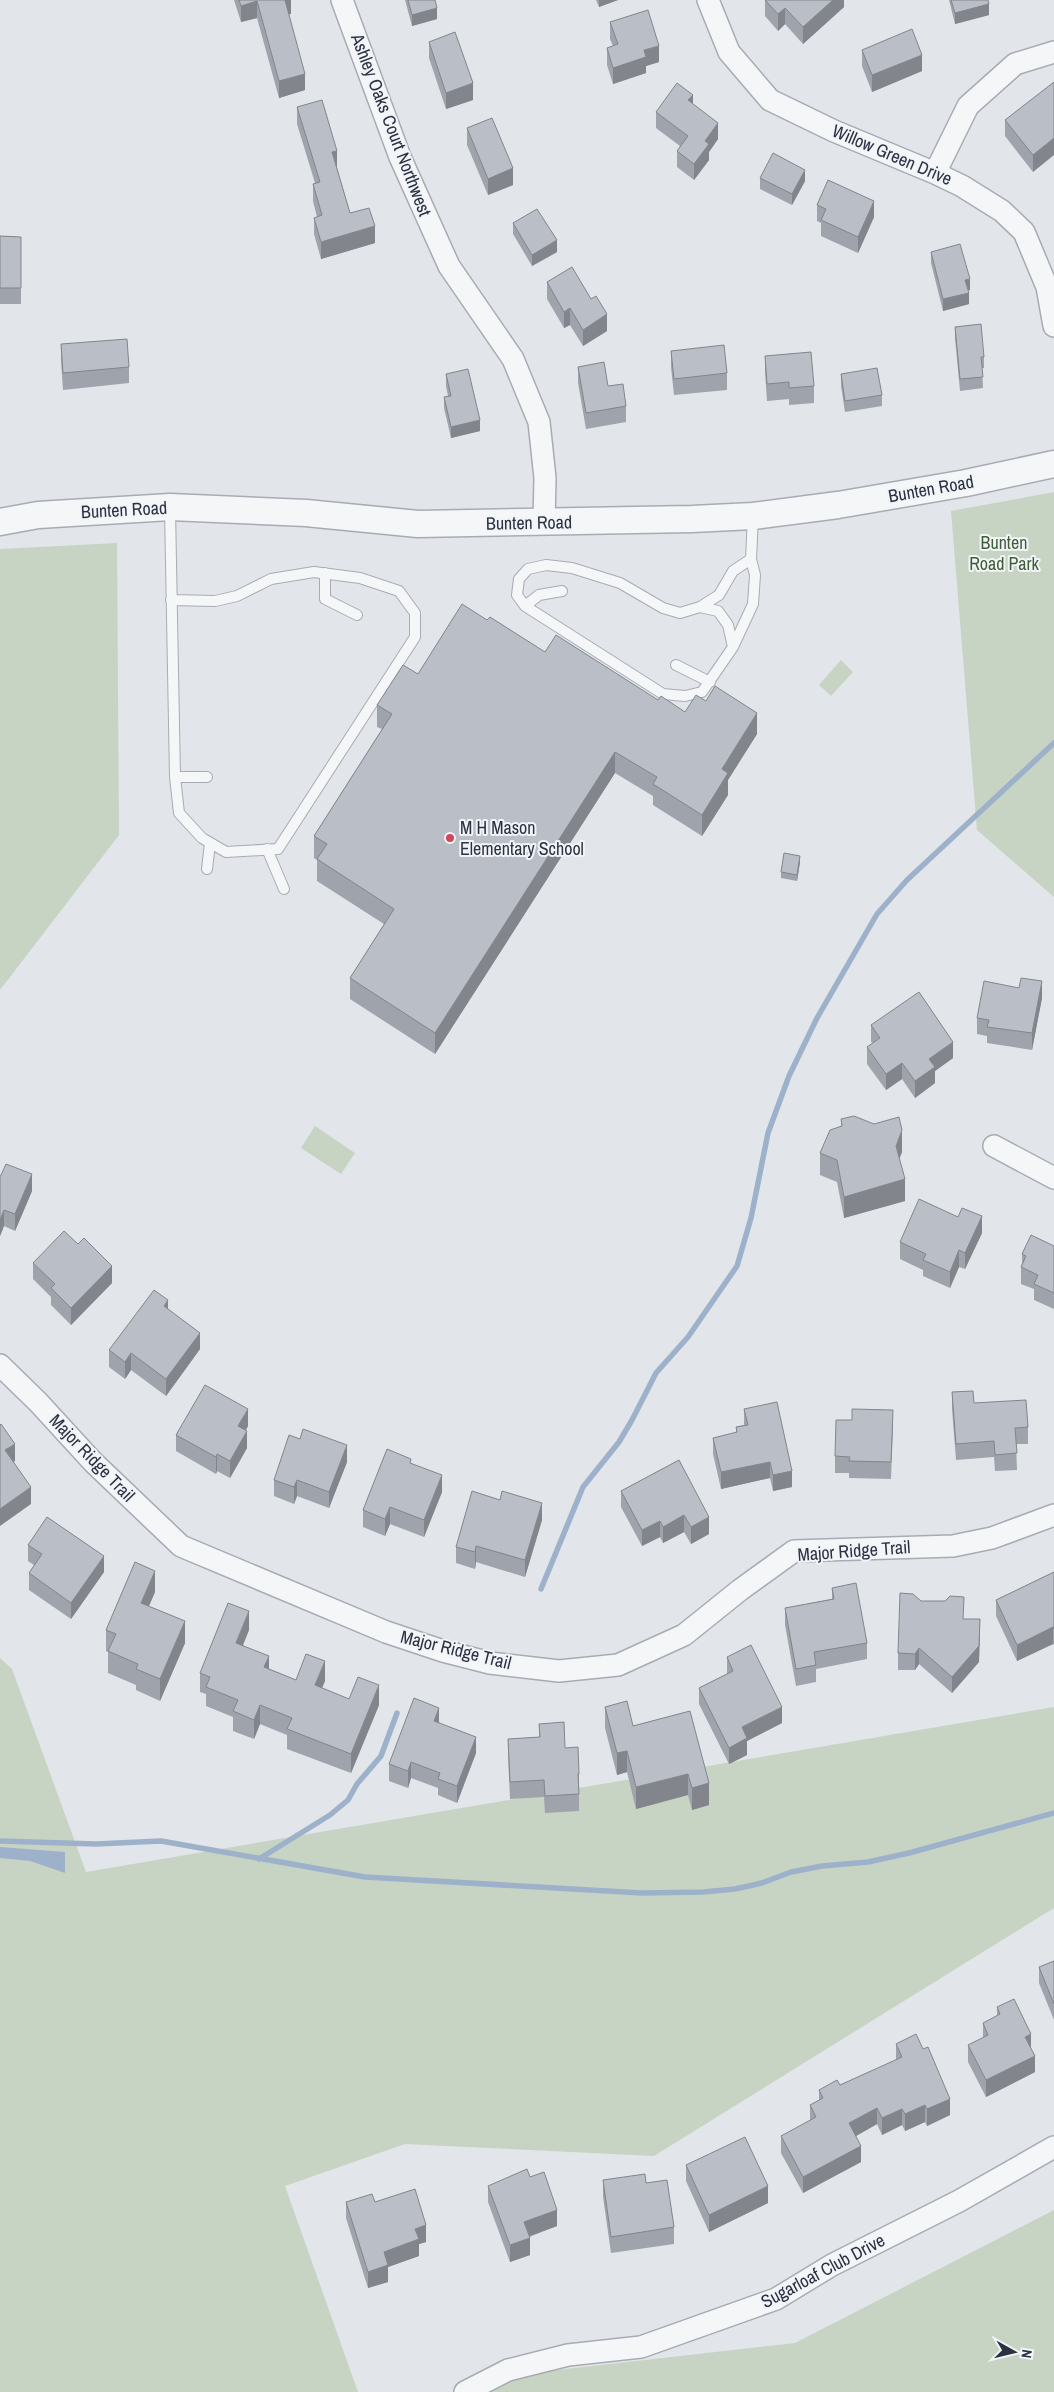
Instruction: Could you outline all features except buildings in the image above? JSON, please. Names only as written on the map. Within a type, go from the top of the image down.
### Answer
[{"type":"street","name":"Ashley Oaks Court Northwest","points":[[342,0],[400,157],[449,266],[513,359],[539,422],[545,478],[544,523]]},
{"type":"street","name":"Willow Green Drive","points":[[708,0],[729,52],[770,100],[834,131],[936,173],[962,186],[1002,211],[1024,232],[1048,287],[1054,326]]},
{"type":"street","points":[[936,173],[968,106],[1015,64],[1054,52]]},
{"type":"street","name":"Bunten Road","points":[[0,522],[38,515],[170,507],[306,514],[418,524],[544,523],[753,516],[829,506],[956,485],[1054,464]]},
{"type":"street","points":[[994,1146],[1054,1178]]},
{"type":"street","name":"Major Ridge Trail","points":[[0,1365],[38,1402],[92,1462],[181,1546],[386,1632],[443,1651],[490,1663],[559,1671],[618,1665],[684,1635],[740,1590],[794,1551],[953,1546],[992,1538],[1054,1515]]},
{"type":"street","name":"Sugarloaf Club Drive","points":[[465,2392],[508,2370],[568,2355],[641,2347],[776,2299],[832,2265],[959,2201],[1054,2147]]},
{"type":"lane","points":[[170,507],[171,600],[175,777],[178,813],[202,838],[226,852],[278,849],[415,638],[415,613],[399,591],[360,578],[314,572],[270,579],[237,596],[215,600],[171,600]]},
{"type":"lane","points":[[751,559],[733,571],[719,595],[700,607],[680,613],[663,608],[613,580],[572,568],[546,565],[528,569],[519,579],[517,595],[526,606],[663,694],[686,696],[702,692],[733,647],[753,604],[756,575],[751,559],[753,516]]},
{"type":"lane","points":[[324,573],[325,599],[357,615]]},
{"type":"lane","points":[[526,606],[539,595],[562,591]]},
{"type":"lane","points":[[700,607],[718,611],[728,625],[733,647]]},
{"type":"lane","points":[[676,665],[710,682]]},
{"type":"lane","points":[[175,777],[207,777]]},
{"type":"lane","points":[[207,869],[210,843]]},
{"type":"lane","points":[[267,849],[284,889]]},
{"type":"green space","name":"Bunten Road Park","points":[[1054,492],[1054,897],[977,830],[951,511]]},
{"type":"green space","points":[[117,543],[119,835],[0,990],[0,549]]},
{"type":"green space","points":[[841,660],[853,672],[831,696],[819,685]]},
{"type":"green space","points":[[315,1126],[355,1153],[341,1174],[301,1148]]},
{"type":"green space","points":[[0,1658],[12,1669],[86,1872],[1054,1707],[1054,1908],[654,2156],[405,2144],[285,2186],[358,2392],[0,2392]]},
{"type":"green space","points":[[1054,2210],[1054,2392],[453,2392],[468,2380],[795,2343]]},
{"type":"water","points":[[0,1847],[65,1852],[65,1873],[30,1861],[0,1858]]},
{"type":"waterway","points":[[541,1589],[583,1487],[619,1442],[656,1373],[688,1337],[737,1266],[751,1218],[768,1133],[789,1076],[817,1018],[877,914],[907,880],[1054,743]]},
{"type":"waterway","points":[[259,1859],[330,1815],[348,1800],[357,1784],[381,1756],[397,1713]]},
{"type":"waterway","points":[[0,1841],[96,1844],[161,1841],[365,1877],[642,1893],[703,1892],[735,1889],[762,1883],[791,1872],[822,1866],[868,1862],[909,1853],[1054,1813]]},
{"type":"place","name":"M H Mason Elementary School","points":[[450,838]]}]
